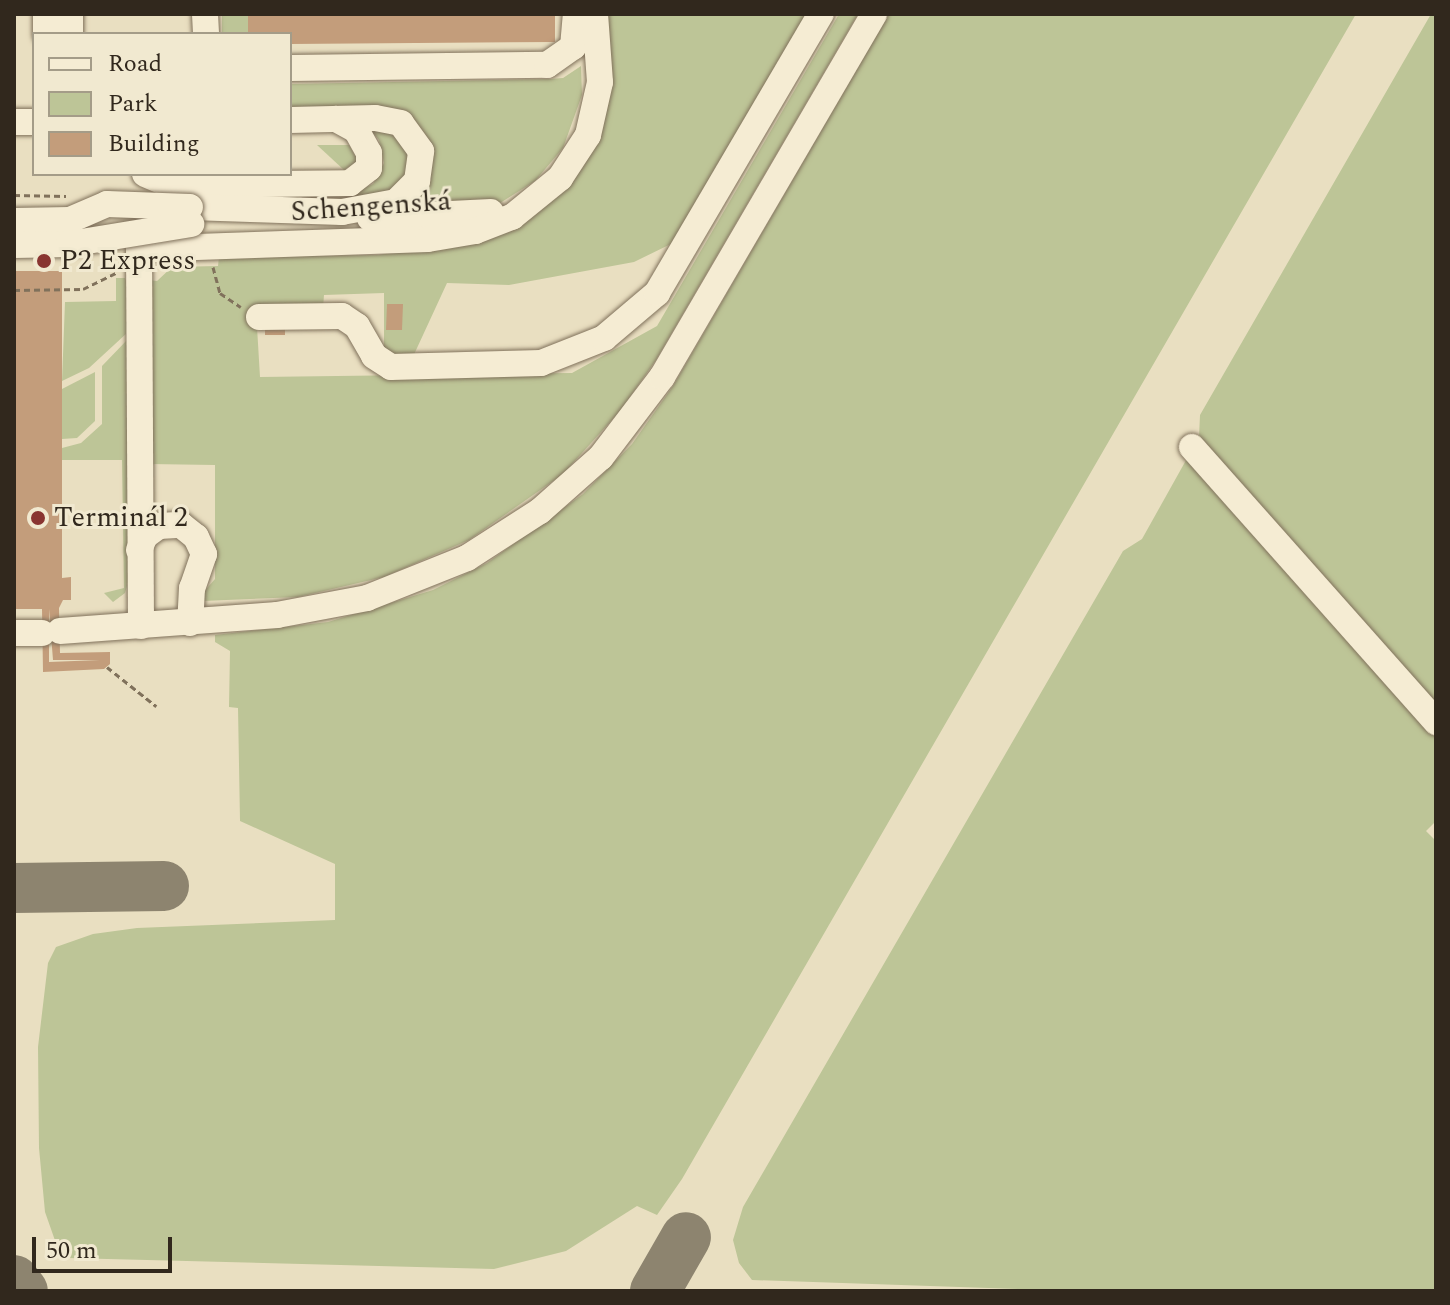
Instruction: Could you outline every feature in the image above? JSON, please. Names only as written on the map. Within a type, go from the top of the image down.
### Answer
[{"type":"street","points":[[292,68],[532,66],[555,63],[569,54],[576,14]]},
{"type":"street","name":"Schengenská","points":[[139,550],[139,249],[428,239],[475,231],[512,217],[560,178],[588,135],[600,91],[595,14]]},
{"type":"street","points":[[259,317],[342,316],[357,326],[374,356],[391,367],[541,363],[604,338],[657,293],[821,14]]},
{"type":"street","points":[[14,633],[190,623],[328,607],[412,584],[506,536],[573,485],[616,440],[662,377],[874,14]]},
{"type":"street","points":[[520,42],[521,59],[532,66]]},
{"type":"street","points":[[342,212],[361,218],[471,215],[498,209],[530,191],[555,168],[579,127],[595,44]]},
{"type":"street","points":[[150,176],[171,185],[350,183],[369,168],[369,153],[356,130],[336,119]]},
{"type":"street","points":[[27,233],[255,221],[276,214],[342,212],[386,205],[406,196],[417,181],[422,160],[419,144],[401,123],[292,120]]},
{"type":"street","points":[[181,236],[213,237],[244,247]]},
{"type":"street","points":[[1192,447],[1436,722]]},
{"type":"street","points":[[141,626],[139,550],[145,536],[159,526],[181,525],[196,537],[204,554],[192,588],[190,623]]},
{"type":"path","points":[[14,195],[72,196]]},
{"type":"path","points":[[213,259],[220,293],[259,317]]},
{"type":"path","points":[[14,290],[83,289],[109,272],[123,272]]},
{"type":"path","points":[[107,667],[156,706]]},
{"type":"green space","points":[[222,14],[248,14],[248,32],[222,32]]},
{"type":"green space","points":[[606,14],[810,14],[679,240],[634,262],[509,285],[447,283],[411,361],[384,359],[384,293],[324,295],[323,308],[256,310],[260,377],[572,373],[657,326],[839,14],[858,14],[656,360],[620,411],[563,474],[469,540],[384,577],[298,597],[203,601],[202,594],[215,579],[215,465],[149,464],[149,280],[157,281],[172,267],[218,266],[219,257],[378,255],[446,244],[566,181]]},
{"type":"green space","points":[[889,14],[1356,14],[682,1179],[657,1215],[637,1206],[566,1251],[494,1269],[68,1258],[58,1249],[45,1212],[39,1148],[38,1047],[48,963],[56,947],[93,934],[137,928],[335,920],[335,864],[240,821],[238,708],[229,707],[230,651],[215,642],[215,635],[328,622],[433,590],[487,563],[583,494],[632,444],[673,386]]},
{"type":"green space","points":[[1431,14],[1436,14],[1436,821],[1426,831],[1436,841],[1436,1291],[1076,1291],[752,1280],[739,1263],[733,1240],[743,1207],[1123,551],[1142,539],[1199,437],[1200,415]]},
{"type":"green space","points":[[581,66],[582,95],[563,148],[535,181],[492,208],[407,208],[425,141],[292,111],[292,84],[563,78]]},
{"type":"green space","points":[[370,129],[396,133],[410,148],[410,182],[354,203],[353,193],[373,184],[384,163],[379,140]]},
{"type":"green space","points":[[317,145],[349,145],[358,161],[344,170]]},
{"type":"green space","points":[[116,278],[125,278],[127,284],[127,333],[89,368],[62,381],[65,302],[116,301]]},
{"type":"green space","points":[[128,339],[129,579],[125,593],[113,602],[104,593],[124,588],[122,460],[62,460],[62,448],[81,443],[102,424],[102,366]]},
{"type":"green space","points":[[95,372],[95,421],[77,438],[62,439],[62,389]]},
{"type":"building","points":[[248,14],[555,14],[555,42],[292,44],[292,32],[248,32]]},
{"type":"building","name":"Terminál 2","points":[[14,271],[62,271],[62,578],[71,577],[71,600],[63,600],[59,608],[60,653],[110,652],[110,664],[104,669],[43,672],[42,609],[14,609]],"holes":[[[49,609],[53,660],[100,660],[49,662]]]},
{"type":"building","points":[[387,304],[403,304],[402,330],[386,330]]},
{"type":"building","points":[[265,320],[285,320],[285,335],[265,335]]},
{"type":"taxiway","points":[[14,888],[164,886]]},
{"type":"taxiway","points":[[655,1291],[686,1237]]},
{"type":"taxiway","points":[[14,1280],[23,1291]]},
{"type":"place","name":"P2 Express","points":[[44,261]]},
{"type":"place","name":"Terminál 2","points":[[38,518]]}]
